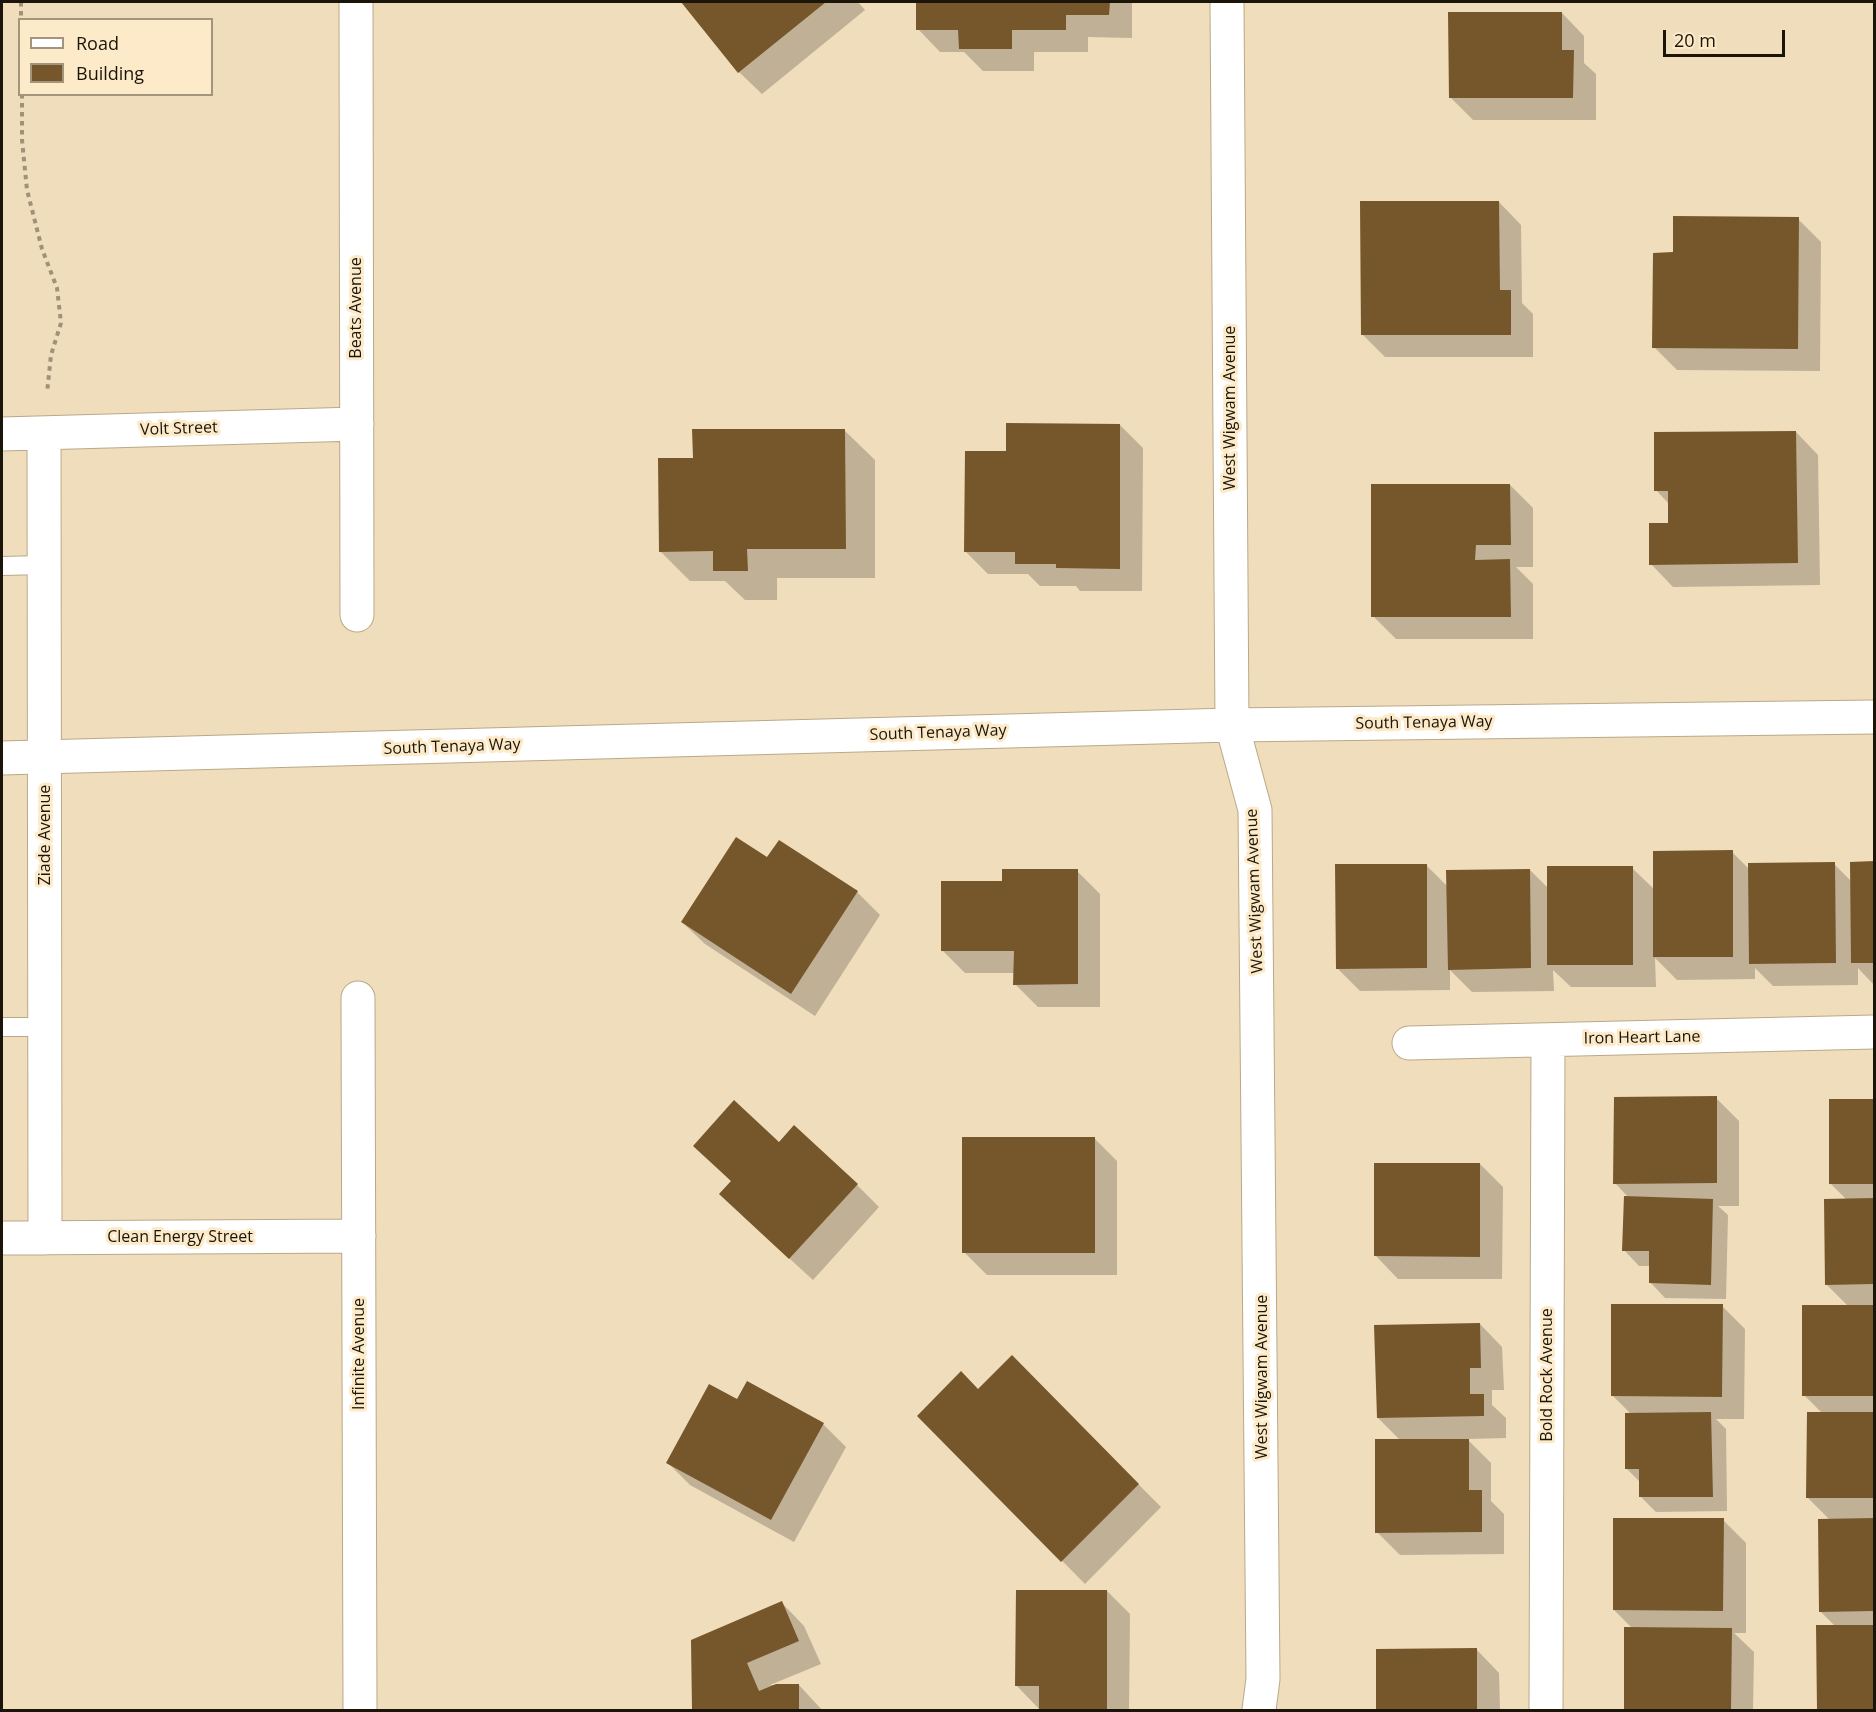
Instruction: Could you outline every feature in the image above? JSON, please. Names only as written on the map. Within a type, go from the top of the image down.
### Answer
[{"type":"street","name":"Beats Avenue","points":[[356,2],[357,615]]},
{"type":"street","name":"West Wigwam Avenue","points":[[1227,2],[1232,725],[1255,810],[1263,1667],[1259,1710]]},
{"type":"street","name":"Volt Street","points":[[2,434],[357,424]]},
{"type":"street","name":"Ziade Avenue","points":[[44,433],[45,1238]]},
{"type":"street","name":"South Tenaya Way","points":[[2,758],[44,759],[1232,725],[1875,717]]},
{"type":"street","name":"Infinite Avenue","points":[[358,998],[360,1710]]},
{"type":"street","name":"Iron Heart Lane","points":[[1409,1043],[1875,1032]]},
{"type":"street","name":"Bold Rock Avenue","points":[[1546,1710],[1548,1040]]},
{"type":"street","name":"Clean Energy Street","points":[[2,1238],[358,1236]]},
{"type":"lane","points":[[2,566],[44,565]]},
{"type":"lane","points":[[2,1027],[45,1027]]},
{"type":"path","points":[[21,2],[21,18]]},
{"type":"path","points":[[22,96],[22,140],[27,190],[42,249],[57,288],[61,323],[51,355],[47,393]]},
{"type":"building","points":[[681,2],[826,2],[738,73]]},
{"type":"building","points":[[916,2],[1110,2],[1109,15],[1066,15],[1066,30],[1012,30],[1012,49],[959,49],[958,30],[916,30]]},
{"type":"building","points":[[1448,12],[1562,12],[1562,50],[1574,50],[1573,98],[1449,98]]},
{"type":"building","points":[[1360,201],[1499,201],[1500,290],[1511,290],[1511,335],[1361,335]]},
{"type":"building","points":[[1673,216],[1799,217],[1798,349],[1652,348],[1653,253],[1673,252]]},
{"type":"building","points":[[1006,423],[1120,424],[1120,569],[1056,568],[1056,564],[1015,564],[1015,552],[964,552],[965,451],[1006,451]]},
{"type":"building","points":[[692,429],[845,429],[846,549],[747,549],[748,571],[713,571],[713,551],[659,552],[658,458],[693,458]]},
{"type":"building","points":[[1796,431],[1798,563],[1649,565],[1649,523],[1668,523],[1668,491],[1654,491],[1654,432]]},
{"type":"building","points":[[1371,484],[1510,484],[1511,545],[1476,545],[1475,560],[1510,559],[1511,617],[1371,617]]},
{"type":"building","points":[[736,837],[767,857],[779,840],[858,891],[791,994],[681,922]]},
{"type":"building","points":[[1733,850],[1733,957],[1653,957],[1653,851]]},
{"type":"building","points":[[1874,861],[1874,963],[1851,963],[1850,862]]},
{"type":"building","points":[[1835,862],[1836,963],[1749,964],[1748,863]]},
{"type":"building","points":[[1335,864],[1427,864],[1427,968],[1336,969]]},
{"type":"building","points":[[1547,866],[1633,866],[1633,965],[1547,965]]},
{"type":"building","points":[[1002,869],[1078,869],[1078,984],[1013,985],[1014,951],[941,951],[941,881],[1002,881]]},
{"type":"building","points":[[1530,869],[1531,968],[1448,970],[1446,870]]},
{"type":"building","points":[[1717,1096],[1717,1183],[1613,1184],[1614,1097]]},
{"type":"building","points":[[1829,1099],[1874,1099],[1874,1184],[1829,1184]]},
{"type":"building","points":[[734,1100],[779,1142],[794,1125],[858,1184],[789,1259],[719,1194],[731,1181],[693,1146]]},
{"type":"building","points":[[962,1137],[1095,1137],[1095,1253],[962,1253]]},
{"type":"building","points":[[1374,1163],[1480,1163],[1480,1257],[1374,1256]]},
{"type":"building","points":[[1624,1196],[1713,1199],[1711,1285],[1649,1283],[1649,1251],[1622,1251]]},
{"type":"building","points":[[1874,1198],[1874,1284],[1825,1285],[1824,1199]]},
{"type":"building","points":[[1611,1304],[1723,1304],[1722,1397],[1611,1396]]},
{"type":"building","points":[[1802,1305],[1874,1305],[1874,1396],[1802,1396]]},
{"type":"building","points":[[1480,1323],[1481,1368],[1470,1368],[1470,1394],[1484,1394],[1484,1416],[1377,1418],[1374,1325]]},
{"type":"building","points":[[1012,1355],[1139,1484],[1061,1562],[917,1416],[961,1371],[978,1389]]},
{"type":"building","points":[[747,1381],[824,1423],[771,1520],[666,1463],[709,1384],[737,1399]]},
{"type":"building","points":[[1711,1412],[1713,1497],[1639,1497],[1639,1469],[1625,1469],[1625,1413]]},
{"type":"building","points":[[1807,1412],[1874,1412],[1874,1498],[1806,1498]]},
{"type":"building","points":[[1375,1439],[1469,1439],[1469,1490],[1482,1490],[1482,1532],[1375,1533]]},
{"type":"building","points":[[1613,1518],[1724,1518],[1723,1611],[1613,1610]]},
{"type":"building","points":[[1874,1518],[1874,1611],[1819,1612],[1818,1519]]},
{"type":"building","points":[[1016,1590],[1107,1590],[1107,1710],[1039,1710],[1039,1686],[1015,1686]]},
{"type":"building","points":[[782,1601],[799,1641],[747,1663],[759,1691],[776,1684],[799,1684],[799,1710],[692,1710],[691,1640]]},
{"type":"building","points":[[1816,1625],[1874,1625],[1874,1710],[1817,1710]]},
{"type":"building","points":[[1624,1627],[1732,1628],[1731,1710],[1624,1709]]},
{"type":"building","points":[[1477,1648],[1477,1710],[1376,1710],[1376,1649]]}]
